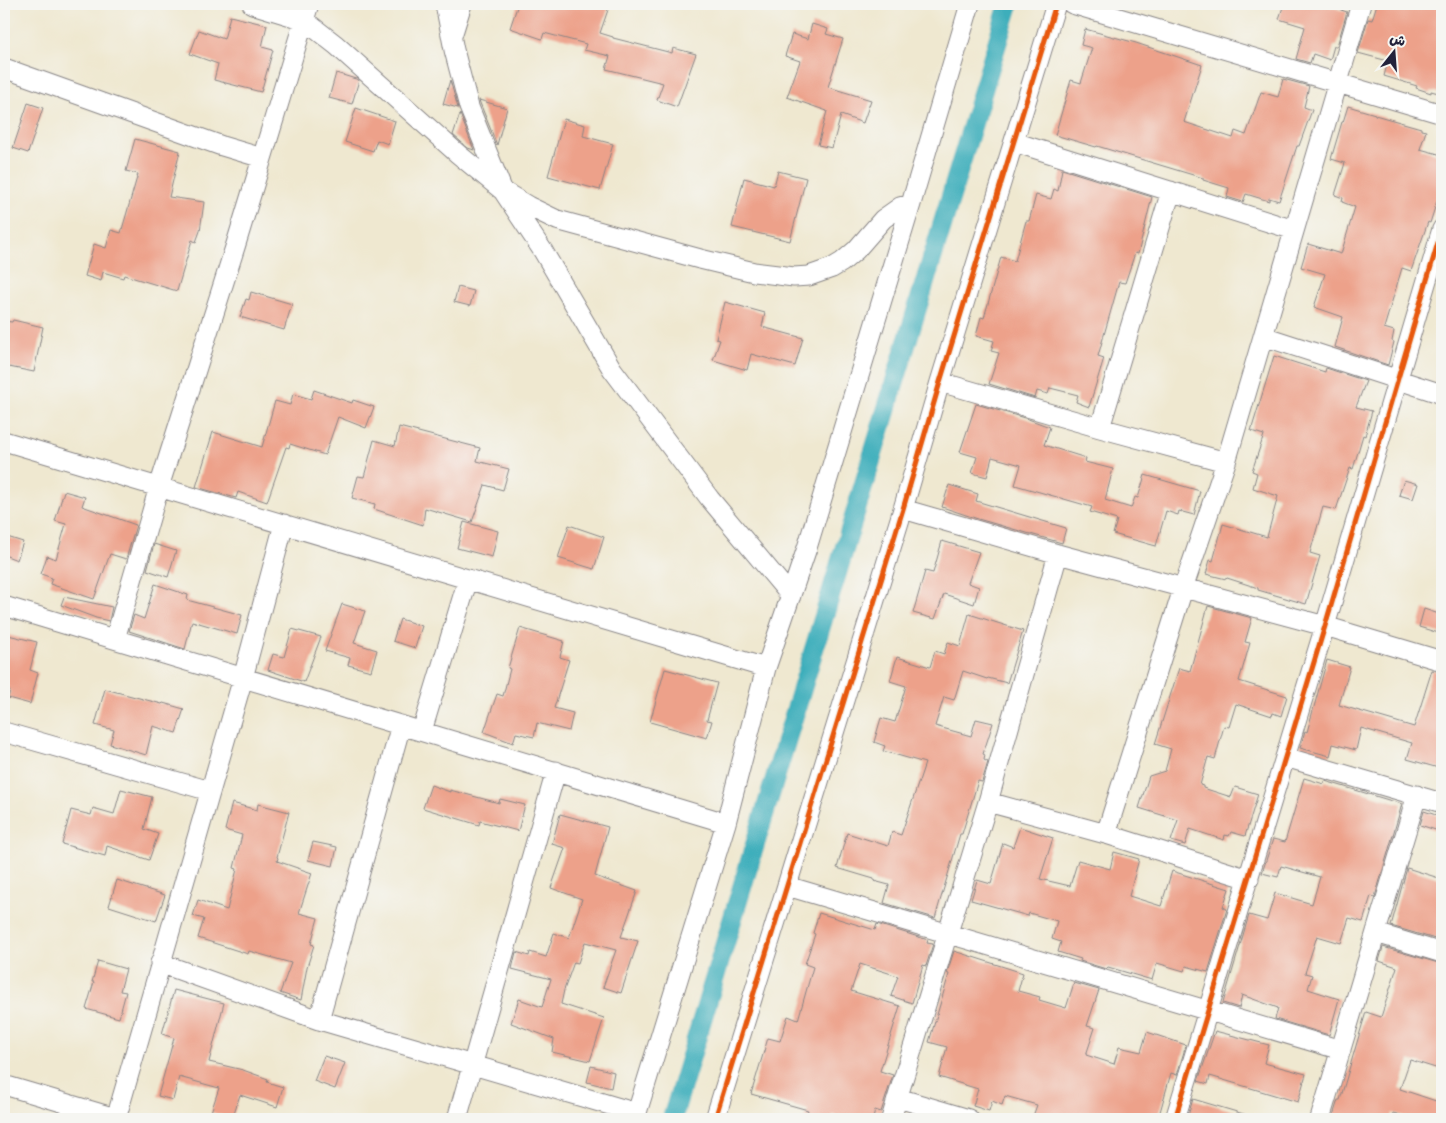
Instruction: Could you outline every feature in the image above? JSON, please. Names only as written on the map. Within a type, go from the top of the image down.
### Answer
[{"type":"street","points":[[252,4],[306,12],[336,45],[458,154],[503,191],[557,220],[745,270],[794,277],[809,276],[832,268],[842,262],[856,250],[884,219],[900,207],[911,204]]},
{"type":"street","points":[[445,4],[469,107],[503,191],[543,251],[612,369],[710,499],[791,596]]},
{"type":"street","points":[[451,36],[462,4]]},
{"type":"street","points":[[160,963],[319,1020],[636,1116],[726,823],[766,668],[807,548],[970,4]]},
{"type":"street","points":[[716,1119],[1056,4]]},
{"type":"street","points":[[1072,4],[1442,114]]},
{"type":"street","points":[[1106,834],[1183,589],[1226,462],[1361,4]]},
{"type":"street","points":[[115,639],[159,487],[306,12]]},
{"type":"street","points":[[4,68],[222,146],[262,158]]},
{"type":"street","points":[[1014,142],[1294,230]]},
{"type":"street","points":[[1100,428],[1171,191]]},
{"type":"street","points":[[1175,1119],[1286,757],[1398,380],[1437,268],[1442,230]]},
{"type":"street","points":[[1263,336],[1442,394]]},
{"type":"street","points":[[940,382],[1226,462]]},
{"type":"street","points":[[4,441],[766,668]]},
{"type":"street","points":[[903,510],[1183,589],[1325,626],[1442,661]]},
{"type":"street","points":[[4,1085],[117,1119],[160,963],[243,678],[284,524]]},
{"type":"street","points":[[891,1119],[988,802],[1058,554]]},
{"type":"street","points":[[422,731],[468,579]]},
{"type":"street","points":[[4,606],[726,823]]},
{"type":"street","points":[[319,1020],[401,725]]},
{"type":"street","points":[[4,732],[210,791]]},
{"type":"street","points":[[1286,757],[1442,803]]},
{"type":"street","points":[[456,1119],[556,771]]},
{"type":"street","points":[[1320,1119],[1417,795]]},
{"type":"street","points":[[988,802],[1106,834],[1249,879]]},
{"type":"street","points":[[787,886],[1341,1050]]},
{"type":"street","points":[[1376,933],[1442,953]]},
{"type":"street","points":[[898,1098],[969,1119]]},
{"type":"building","points":[[518,4],[610,4],[600,33],[672,53],[673,48],[696,54],[677,107],[657,100],[663,83],[606,69],[610,56],[584,50],[586,44],[544,33],[542,39],[510,28]]},
{"type":"building","points":[[1284,4],[1323,4],[1347,12],[1337,46],[1334,46],[1330,60],[1313,54],[1310,63],[1296,59],[1305,27],[1279,19]]},
{"type":"building","points":[[1377,4],[1442,4],[1442,94],[1431,91],[1431,93],[1416,88],[1417,86],[1384,76],[1388,61],[1358,53],[1368,19],[1372,20]]},
{"type":"building","points":[[230,16],[267,25],[262,47],[273,50],[261,92],[214,80],[218,64],[190,54],[199,30],[224,39]]},
{"type":"building","points":[[812,24],[828,29],[826,34],[843,39],[828,87],[871,100],[863,123],[841,115],[832,148],[818,145],[827,111],[787,97],[800,61],[785,56],[792,34],[808,39]]},
{"type":"building","points":[[1085,29],[1136,43],[1202,65],[1184,122],[1233,138],[1235,131],[1246,135],[1261,92],[1278,97],[1283,79],[1309,86],[1304,107],[1312,110],[1299,146],[1297,146],[1279,201],[1269,198],[1269,201],[1246,194],[1243,202],[1227,197],[1229,188],[1203,180],[1203,178],[1055,135],[1071,80],[1081,83],[1092,48],[1081,45]]},
{"type":"building","points":[[336,73],[359,80],[352,104],[329,98]]},
{"type":"building","points":[[450,80],[458,108],[443,104]]},
{"type":"building","points":[[479,100],[507,108],[497,145],[480,103]]},
{"type":"building","points":[[28,103],[43,108],[28,153],[13,148]]},
{"type":"building","points":[[1348,106],[1421,128],[1421,130],[1426,131],[1420,149],[1442,155],[1442,200],[1438,198],[1411,271],[1402,268],[1384,328],[1394,331],[1392,341],[1394,342],[1388,365],[1335,347],[1343,317],[1314,307],[1325,274],[1301,267],[1308,244],[1341,254],[1355,207],[1342,202],[1343,198],[1335,195],[1345,163],[1331,159]]},
{"type":"building","points":[[356,108],[395,121],[388,144],[377,140],[373,151],[345,142]]},
{"type":"building","points":[[460,114],[474,150],[468,148],[453,135]]},
{"type":"building","points":[[564,119],[585,125],[583,136],[613,144],[600,190],[548,176]]},
{"type":"building","points":[[135,139],[180,151],[169,197],[204,202],[200,231],[196,242],[192,240],[177,291],[124,275],[123,278],[103,272],[101,281],[85,276],[94,244],[106,248],[111,230],[121,233],[138,174],[126,171]]},
{"type":"building","points":[[1062,169],[1152,197],[1138,254],[1135,253],[1125,283],[1119,282],[1098,356],[1104,358],[1089,407],[1076,402],[1078,395],[1050,388],[1048,394],[1037,391],[1035,398],[989,384],[999,353],[991,351],[994,341],[976,336],[981,317],[984,318],[1001,257],[1015,261],[1026,221],[1029,221],[1036,195],[1051,199],[1054,189],[1058,191]]},
{"type":"building","points":[[778,171],[806,178],[790,241],[732,227],[744,178],[774,186]]},
{"type":"building","points":[[458,287],[474,291],[470,306],[454,302]]},
{"type":"building","points":[[251,292],[292,304],[284,330],[240,317],[246,299],[249,300]]},
{"type":"building","points":[[725,302],[765,313],[762,327],[803,338],[795,366],[751,354],[747,370],[713,360],[720,340],[716,339]]},
{"type":"building","points":[[13,320],[43,327],[34,372],[4,366],[4,321],[12,322]]},
{"type":"building","points":[[1274,356],[1325,372],[1326,368],[1366,381],[1356,407],[1372,411],[1353,469],[1350,468],[1336,510],[1323,507],[1310,553],[1320,556],[1306,604],[1258,590],[1258,588],[1227,578],[1206,574],[1210,560],[1213,561],[1223,524],[1267,537],[1278,496],[1253,488],[1257,473],[1252,471],[1264,435],[1251,431]]},
{"type":"building","points":[[314,390],[352,403],[353,400],[374,407],[366,428],[338,417],[325,455],[290,444],[289,448],[286,447],[267,502],[238,492],[236,498],[196,487],[213,432],[262,447],[275,401],[290,405],[293,394],[311,399]]},
{"type":"building","points":[[976,404],[1050,427],[1044,445],[1086,458],[1085,462],[1113,469],[1105,500],[1131,508],[1135,497],[1138,498],[1145,475],[1200,491],[1194,515],[1179,511],[1178,515],[1166,511],[1156,546],[1113,534],[1117,520],[1090,512],[1092,507],[1015,485],[1021,465],[992,457],[987,477],[972,473],[977,457],[960,452]]},
{"type":"building","points":[[399,427],[480,448],[477,461],[509,469],[503,490],[485,485],[472,522],[425,508],[423,525],[374,509],[375,504],[352,498],[358,476],[364,477],[374,440],[395,446]]},
{"type":"building","points":[[1404,480],[1418,484],[1413,499],[1399,495]]},
{"type":"building","points":[[949,485],[978,494],[976,501],[1066,528],[1062,543],[942,507]]},
{"type":"building","points":[[64,491],[85,497],[82,506],[136,525],[126,559],[110,554],[94,599],[50,584],[52,578],[41,574],[47,556],[56,559],[66,524],[55,521]]},
{"type":"building","points":[[464,522],[498,531],[492,557],[457,548]]},
{"type":"building","points":[[569,525],[604,537],[594,569],[558,558]]},
{"type":"building","points":[[4,536],[23,542],[17,560],[4,555]]},
{"type":"building","points":[[942,541],[979,552],[968,583],[979,587],[974,604],[944,594],[935,619],[913,613],[925,571],[933,573]]},
{"type":"building","points":[[154,544],[176,551],[168,577],[147,570]]},
{"type":"building","points":[[155,584],[188,595],[187,600],[242,615],[237,634],[192,621],[185,649],[129,631],[134,615],[144,619]]},
{"type":"building","points":[[64,597],[112,607],[109,621],[61,605]]},
{"type":"building","points":[[342,604],[365,611],[354,643],[377,650],[371,671],[348,665],[350,658],[325,651]]},
{"type":"building","points":[[1208,606],[1252,618],[1245,642],[1250,643],[1239,681],[1287,696],[1281,716],[1273,713],[1272,716],[1236,704],[1229,727],[1224,726],[1215,759],[1208,757],[1200,785],[1203,788],[1231,797],[1235,787],[1258,794],[1245,836],[1231,832],[1229,836],[1225,835],[1224,840],[1190,829],[1185,845],[1171,841],[1178,820],[1139,808],[1149,776],[1165,771],[1171,749],[1155,744],[1179,668],[1190,671]]},
{"type":"building","points":[[1424,609],[1442,615],[1442,634],[1419,627]]},
{"type":"building","points":[[969,614],[1023,631],[1007,683],[963,671],[954,700],[944,697],[935,726],[971,736],[976,719],[993,723],[983,754],[985,755],[984,760],[988,762],[982,782],[978,781],[935,918],[884,903],[889,885],[837,868],[847,833],[888,846],[892,832],[901,835],[925,763],[883,751],[885,746],[874,742],[881,718],[895,722],[906,686],[890,681],[897,657],[930,667],[935,651],[944,654],[948,642],[960,646]]},
{"type":"building","points":[[400,619],[422,626],[415,648],[393,641]]},
{"type":"building","points":[[520,628],[564,641],[560,657],[569,660],[554,708],[573,713],[569,731],[537,723],[534,737],[516,733],[513,743],[484,732],[497,694],[503,696],[510,669],[508,668]]},
{"type":"building","points":[[292,629],[321,637],[304,682],[268,670],[273,654],[284,657]]},
{"type":"building","points":[[8,635],[37,642],[30,670],[38,673],[30,704],[8,698],[10,691],[4,689],[4,652]]},
{"type":"building","points":[[1327,660],[1350,667],[1339,705],[1414,727],[1432,670],[1442,672],[1442,769],[1407,759],[1412,743],[1361,728],[1356,750],[1333,744],[1330,756],[1300,748],[1305,731],[1307,732]]},
{"type":"building","points":[[665,669],[717,683],[707,720],[712,721],[707,738],[650,722]]},
{"type":"building","points":[[105,689],[184,709],[176,733],[153,726],[146,755],[110,744],[114,730],[95,725]]},
{"type":"building","points":[[1304,778],[1324,784],[1325,781],[1402,804],[1375,897],[1371,896],[1363,922],[1349,918],[1341,943],[1317,936],[1305,973],[1312,975],[1308,989],[1339,999],[1329,1035],[1275,1019],[1278,1008],[1242,995],[1239,1008],[1223,1003],[1249,915],[1267,920],[1275,893],[1312,904],[1320,877],[1281,866],[1278,877],[1262,873],[1273,839],[1285,842]]},
{"type":"building","points":[[431,785],[450,792],[450,790],[499,803],[500,799],[525,805],[518,831],[480,821],[479,825],[423,808]]},
{"type":"building","points":[[121,789],[152,797],[144,829],[158,834],[149,860],[107,846],[105,856],[62,844],[71,810],[91,815],[93,808],[114,814]]},
{"type":"building","points":[[232,803],[257,810],[258,804],[289,812],[277,861],[312,873],[299,913],[318,918],[311,944],[314,945],[307,967],[301,1000],[280,993],[291,963],[249,951],[248,954],[198,938],[204,919],[193,916],[198,900],[227,910],[237,869],[234,868],[242,835],[225,830]]},
{"type":"building","points":[[1424,811],[1442,817],[1442,832],[1420,825]]},
{"type":"building","points":[[560,814],[608,827],[595,876],[637,891],[621,937],[638,941],[621,993],[603,987],[616,950],[585,942],[578,963],[574,962],[564,990],[561,1004],[604,1018],[590,1061],[552,1052],[554,1039],[511,1023],[519,999],[542,1007],[551,979],[512,969],[516,952],[529,956],[530,952],[546,957],[554,933],[569,938],[582,899],[551,888],[565,848],[552,844]]},
{"type":"building","points":[[1020,827],[1053,838],[1040,879],[1070,886],[1078,860],[1110,869],[1114,852],[1139,859],[1129,896],[1161,906],[1172,871],[1229,889],[1223,907],[1227,909],[1208,972],[1186,966],[1184,971],[1157,963],[1152,980],[1108,967],[1106,969],[1058,952],[1061,942],[1052,939],[1057,921],[1029,913],[1028,916],[971,900],[977,880],[991,884],[1003,843],[1013,847]]},
{"type":"building","points":[[313,842],[337,847],[333,866],[308,860]]},
{"type":"building","points":[[1407,868],[1442,879],[1442,941],[1391,926]]},
{"type":"building","points":[[117,880],[165,895],[156,921],[109,906]]},
{"type":"building","points":[[819,913],[875,930],[877,924],[928,940],[927,943],[933,944],[926,966],[923,965],[912,1003],[891,996],[898,976],[860,964],[851,991],[900,1006],[880,1071],[893,1075],[881,1112],[875,1110],[873,1119],[846,1119],[833,1115],[832,1119],[805,1119],[808,1110],[751,1094],[768,1038],[780,1041],[788,1016],[798,1020],[813,967],[805,964],[815,934],[813,933]]},
{"type":"building","points":[[1383,947],[1442,964],[1442,1070],[1410,1060],[1400,1089],[1442,1103],[1442,1119],[1414,1119],[1393,1113],[1391,1119],[1332,1119],[1338,1100],[1340,1100],[1366,1012],[1381,1017],[1397,967],[1379,961]]},
{"type":"building","points":[[954,951],[1023,973],[1018,991],[1040,997],[1039,1000],[1066,1008],[1074,983],[1099,990],[1087,1026],[1095,1028],[1086,1055],[1114,1064],[1119,1047],[1141,1052],[1147,1032],[1186,1045],[1177,1075],[1171,1073],[1158,1119],[1032,1119],[1037,1105],[1005,1096],[1002,1105],[992,1101],[989,1111],[973,1106],[978,1089],[939,1077],[947,1047],[929,1042]]},
{"type":"building","points":[[98,961],[126,969],[120,991],[126,992],[119,1018],[86,1009]]},
{"type":"building","points":[[174,990],[224,1003],[209,1062],[243,1070],[268,1079],[267,1082],[283,1087],[277,1107],[240,1095],[232,1119],[211,1112],[219,1088],[179,1077],[173,1100],[158,1096],[174,1038],[162,1034]]},
{"type":"building","points":[[1215,1031],[1269,1045],[1264,1063],[1306,1074],[1298,1102],[1210,1076],[1208,1084],[1198,1081]]},
{"type":"building","points":[[324,1056],[345,1063],[335,1089],[314,1081]]},
{"type":"building","points":[[591,1066],[614,1072],[611,1088],[587,1082]]},
{"type":"building","points":[[1193,1099],[1247,1115],[1246,1119],[1187,1119]]},
{"type":"waterway","points":[[672,1119],[1009,4]]},
{"type":"cycle path","points":[[715,1119],[1056,4]]},
{"type":"cycle path","points":[[1175,1119],[1325,626],[1442,229]]}]
